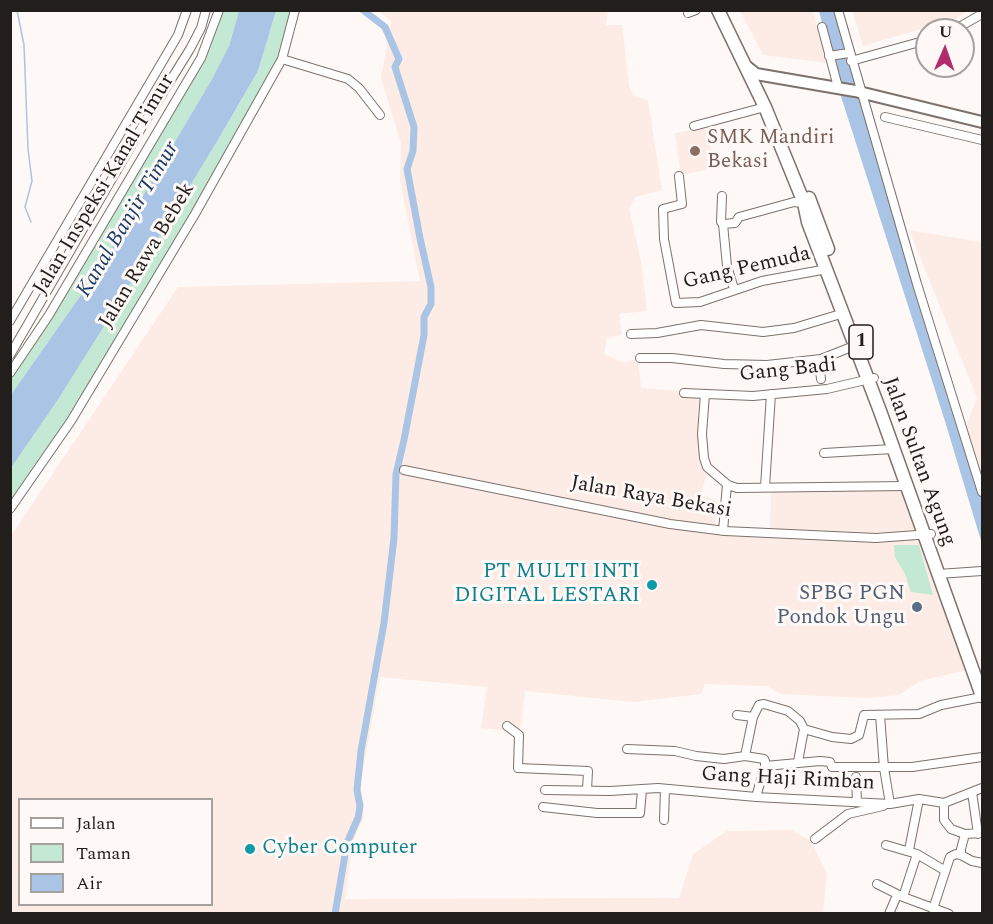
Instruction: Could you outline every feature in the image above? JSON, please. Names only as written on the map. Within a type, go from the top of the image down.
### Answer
[{"type":"highway","name":"Jalan Sultan Agung","points":[[718,10],[751,70],[804,204],[808,222],[819,237]]},
{"type":"highway","name":"Jalan Sultan Agung","points":[[725,10],[791,154],[854,346],[871,378],[893,448],[928,535]]},
{"type":"highway","name":"Jalan Sultan Agung","points":[[827,263],[982,680]]},
{"type":"highway","name":"Jalan Sultan Agung","points":[[942,574],[982,697]]},
{"type":"main road","points":[[751,70],[858,91],[982,122]]},
{"type":"street","points":[[10,321],[178,35],[187,10]]},
{"type":"street","points":[[10,355],[146,120],[190,49],[201,28],[206,10]]},
{"type":"street","name":"Jalan Inspeksi Kanal Timur","points":[[10,373],[19,342],[49,315],[201,58],[219,10]]},
{"type":"street","name":"Jalan Rawa Bebek","points":[[10,509],[76,412],[195,214],[282,59],[295,10]]},
{"type":"street","points":[[838,10],[858,91],[982,492]]},
{"type":"street","points":[[822,27],[833,56],[838,87]]},
{"type":"street","points":[[833,56],[849,56],[915,42]]},
{"type":"street","points":[[282,59],[348,79],[359,88],[380,115]]},
{"type":"street","points":[[694,126],[765,107]]},
{"type":"street","points":[[955,133],[958,116]]},
{"type":"street","points":[[885,117],[982,140]]},
{"type":"street","name":"Gang Pemuda","points":[[679,176],[682,204],[663,208],[663,239],[675,302],[682,304],[700,302],[734,289],[827,263]]},
{"type":"street","points":[[722,196],[721,222],[727,266],[734,289]]},
{"type":"street","points":[[723,224],[735,223],[739,217],[794,202],[804,204]]},
{"type":"street","points":[[631,333],[657,333],[701,325],[763,332],[794,327],[844,314]]},
{"type":"street","points":[[640,358],[767,365],[819,360],[854,346]]},
{"type":"street","points":[[819,360],[821,379]]},
{"type":"street","name":"Gang Badi","points":[[684,393],[742,396],[771,394],[827,389],[871,378]]},
{"type":"street","points":[[705,394],[702,434],[704,458],[707,467],[727,484],[736,488],[907,486]]},
{"type":"street","points":[[765,487],[771,394]]},
{"type":"street","points":[[824,453],[893,448]]},
{"type":"street","name":"Jalan Raya Bekasi","points":[[404,470],[670,524],[723,531],[876,538],[928,535]]},
{"type":"street","points":[[723,531],[727,484]]},
{"type":"street","points":[[942,574],[982,571]]},
{"type":"street","points":[[804,729],[843,740],[851,739],[859,735],[864,716],[919,714],[941,705],[982,697]]},
{"type":"street","points":[[745,756],[753,717],[759,705],[766,704],[792,712],[800,721],[804,729],[798,762]]},
{"type":"street","points":[[815,839],[850,813],[890,804],[884,768],[880,715]]},
{"type":"street","points":[[738,716],[753,717]]},
{"type":"street","points":[[507,726],[519,735],[518,768],[588,771],[587,790]]},
{"type":"street","points":[[627,749],[675,751],[696,756],[730,759],[745,756],[764,759],[765,766],[756,797]]},
{"type":"street","points":[[765,766],[829,761],[832,767],[912,767],[982,758]]},
{"type":"street","points":[[856,777],[857,802]]},
{"type":"street","points":[[664,820],[665,789]]},
{"type":"street","name":"Gang Haji Rimban","points":[[545,790],[665,789],[756,797],[890,804],[919,799],[944,803]]},
{"type":"street","points":[[972,792],[980,833],[965,834],[951,829],[944,822],[944,803],[972,792],[982,789]]},
{"type":"street","points":[[543,807],[597,813],[640,813],[642,790]]},
{"type":"street","points":[[889,914],[900,896],[913,852],[919,799]]},
{"type":"street","points":[[961,855],[965,834]]},
{"type":"street","points":[[886,844],[913,852],[944,870]]},
{"type":"street","points":[[933,909],[950,857],[956,854],[982,863]]},
{"type":"street","points":[[877,884],[900,896],[949,914]]},
{"type":"shaded area","points":[[852,10],[967,11],[957,18],[915,18],[915,31],[863,46]]},
{"type":"shaded area","points":[[378,11],[608,11],[606,25],[622,25],[629,86],[633,95],[648,100],[662,190],[636,197],[629,208],[641,261],[647,311],[619,314],[622,335],[607,338],[604,354],[622,362],[638,360],[641,388],[702,393],[708,468],[701,495],[717,501],[715,529],[742,531],[770,529],[771,486],[907,486],[967,670],[920,681],[899,695],[867,698],[780,694],[767,686],[705,684],[701,694],[633,702],[525,691],[520,732],[481,728],[487,687],[380,677],[360,786],[364,817],[353,842],[345,899],[679,898],[693,854],[727,831],[791,830],[810,840],[827,873],[823,913],[11,914],[11,536],[178,287],[420,281],[400,180],[401,143],[381,78],[391,21]]},
{"type":"shaded area","points":[[740,11],[813,11],[827,63],[763,55]]},
{"type":"shaded area","name":"SMK Mandiri Bekasi","points":[[705,128],[717,168],[681,175],[675,133]]},
{"type":"shaded area","points":[[909,230],[982,242],[982,489],[964,431],[977,398]]},
{"type":"green space","points":[[218,11],[239,11],[229,46],[212,79],[102,265],[11,396],[11,373],[201,58]]},
{"type":"green space","points":[[276,11],[295,11],[282,59],[86,395],[11,507],[11,468],[54,405],[220,137],[258,71]]},
{"type":"green space","points":[[894,545],[919,545],[933,595],[911,592],[905,574],[895,557]]},
{"type":"water","name":"Kanal Banjir Timur","points":[[239,11],[276,11],[258,71],[104,326],[11,468],[11,395],[102,265],[212,79],[229,46]]},
{"type":"water","points":[[819,11],[838,11],[982,491],[982,544],[838,87]]},
{"type":"waterway","points":[[17,10],[24,45],[28,149],[32,181],[25,207],[31,222]]},
{"type":"waterway","points":[[335,914],[347,843],[358,818],[360,806],[357,790],[361,751],[384,623],[394,538],[396,474],[424,335],[424,317],[431,304],[431,287],[407,169],[413,151],[414,127],[395,67],[399,59],[385,27],[363,10]]},
{"type":"place","name":"SMK Mandiri Bekasi","points":[[695,151]]},
{"type":"place","name":"PT MULTI INTI DIGITAL LESTARI","points":[[652,585]]},
{"type":"place","name":"SPBG PGN Pondok Ungu","points":[[917,607]]},
{"type":"place","name":"Cyber Computer","points":[[250,849]]}]
